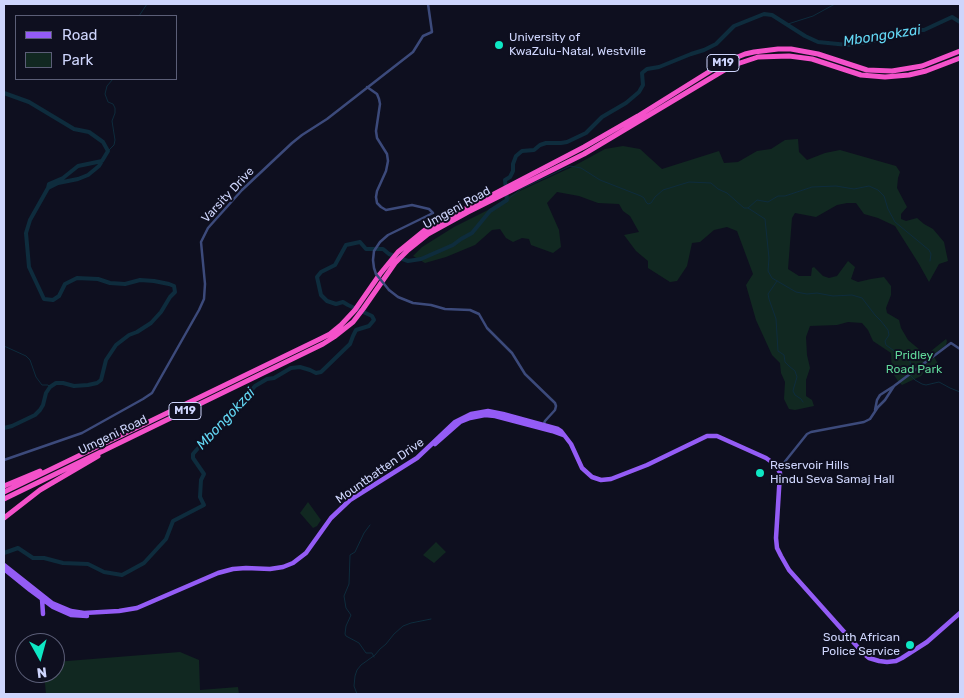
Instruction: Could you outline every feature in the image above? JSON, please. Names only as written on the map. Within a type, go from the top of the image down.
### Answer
[{"type":"highway","name":"Umgeni Road","points":[[4,500],[323,344],[345,329],[392,263],[418,235],[433,225],[584,147],[723,63],[745,54],[766,50],[792,49],[818,54],[867,70],[892,71],[922,66],[960,51]]},
{"type":"highway","name":"Umgeni Road","points":[[401,253],[428,234],[584,154],[725,69],[747,60],[775,55],[799,57],[861,75],[885,77],[926,71],[960,58]]},
{"type":"highway","name":"Umgeni Road","points":[[4,492],[320,339],[359,310]]},
{"type":"highway","points":[[4,518],[40,490],[140,433]]},
{"type":"highway","points":[[4,486],[75,457]]},
{"type":"main road","name":"Mountbatten Drive","points":[[4,567],[48,600],[71,611],[92,613],[126,611],[137,608],[224,571],[238,568],[277,568],[293,563],[306,553],[336,512],[356,495],[421,454],[464,416],[488,412],[496,412],[558,430],[571,444],[582,468],[592,477],[602,480],[611,479],[646,465],[676,452],[701,438],[710,436],[717,436],[766,458],[779,471]]},
{"type":"main road","name":"Mountbatten Drive","points":[[4,567],[53,607],[73,615],[86,616],[126,613],[146,608],[216,577],[232,572],[241,570],[280,570],[298,562],[309,553],[329,524],[342,510],[362,494],[422,456],[460,422],[477,414]]},
{"type":"main road","points":[[783,464],[779,471],[776,543],[781,556],[790,570],[863,653],[869,658],[881,662],[893,661],[904,657],[920,647],[960,613]]},
{"type":"main road","points":[[370,480],[378,481]]},
{"type":"main road","points":[[42,599],[43,614]]},
{"type":"street","name":"Varsity Drive","points":[[4,460],[82,434],[152,393],[204,299],[205,284],[201,247],[202,238],[206,231],[242,190],[300,136],[327,119],[415,50],[423,36],[432,32],[428,4]]},
{"type":"street","points":[[367,87],[379,99],[380,106],[376,131],[378,140],[387,154],[388,161],[386,171],[376,194],[377,203],[387,210],[412,205],[429,209],[433,213],[385,237],[380,242],[375,250],[373,262],[376,274],[389,290],[413,303],[430,305],[445,310],[470,310],[479,314],[487,328],[512,354],[525,374],[555,403],[555,410],[543,426]]},
{"type":"street","points":[[783,464],[807,434],[868,420],[872,417],[878,397],[882,393],[951,343],[960,349]]},
{"type":"street","points":[[874,411],[885,400],[894,386]]},
{"type":"green space","name":"Pridley Road Park","points":[[798,139],[799,152],[807,160],[840,150],[896,166],[900,172],[897,188],[907,207],[901,214],[901,219],[906,221],[917,218],[933,229],[944,242],[948,261],[939,264],[929,282],[895,226],[864,214],[856,203],[847,203],[837,205],[816,217],[795,213],[792,218],[788,269],[799,276],[811,276],[812,268],[814,267],[823,276],[829,278],[837,276],[848,261],[855,267],[851,279],[858,282],[884,277],[891,286],[891,295],[886,308],[887,313],[899,320],[908,340],[926,355],[946,339],[946,345],[933,355],[940,373],[924,372],[921,376],[902,385],[892,372],[891,353],[873,341],[862,323],[848,322],[837,325],[810,326],[806,337],[810,368],[806,380],[806,396],[812,400],[814,406],[795,410],[789,409],[784,399],[785,382],[781,373],[780,363],[772,355],[756,320],[746,285],[753,274],[737,231],[727,227],[714,230],[700,242],[692,243],[687,266],[677,281],[670,282],[648,268],[648,261],[636,251],[624,235],[639,232],[630,216],[623,211],[619,204],[598,203],[579,196],[557,192],[547,203],[559,230],[561,247],[553,253],[531,245],[529,239],[522,238],[513,242],[506,238],[500,229],[492,230],[475,245],[446,257],[425,263],[413,256],[422,247],[454,227],[490,209],[511,195],[572,167],[605,149],[623,146],[640,149],[662,169],[719,151],[724,163],[738,162],[757,151],[771,149],[785,140]]},
{"type":"green space","points":[[308,502],[321,520],[313,528],[300,513]]},
{"type":"green space","points":[[436,542],[446,552],[434,563],[423,555]]},
{"type":"green space","points":[[180,652],[199,660],[200,690],[238,687],[239,694],[46,694],[45,683],[65,683],[65,661]]},
{"type":"waterway","points":[[140,15],[147,4]]},
{"type":"waterway","points":[[788,24],[813,16],[835,4]]},
{"type":"waterway","name":"Mbongokzai","points":[[4,553],[18,548],[33,558],[44,558],[63,563],[88,564],[104,572],[122,575],[144,563],[166,539],[173,521],[204,505],[200,497],[201,480],[204,474],[193,458],[193,454],[255,386],[291,368],[300,367],[316,373],[321,372],[350,344],[356,330],[369,326],[374,320],[372,316],[343,302],[336,304],[327,301],[321,295],[317,277],[321,272],[335,265],[346,245],[360,242],[366,249],[383,249],[389,254],[408,261],[421,259],[453,245],[472,233],[490,211],[507,200],[505,180],[510,177],[513,171],[516,156],[522,151],[534,150],[546,143],[567,142],[586,133],[602,117],[626,103],[639,92],[643,85],[642,73],[647,69],[659,67],[704,50],[716,44],[734,26],[764,14],[772,15],[818,42],[848,45],[897,36],[912,30],[924,30],[952,17],[960,22]]},
{"type":"waterway","points":[[108,151],[114,145],[115,140],[112,121],[115,108],[113,104],[108,102],[105,94],[107,86],[112,80]]},
{"type":"waterway","points":[[4,93],[29,102],[74,129],[89,132],[103,142],[108,151],[99,166],[88,175],[58,183],[48,188],[30,220],[26,233],[29,267],[44,299],[53,300],[59,296],[65,284],[77,278],[98,279],[110,283],[125,284],[140,280],[154,281],[174,286],[175,292],[151,323],[129,335],[116,345],[106,360],[101,380],[97,383],[74,386],[56,383],[46,393],[43,405],[35,415],[4,428]]},
{"type":"waterway","points":[[48,188],[49,184],[63,178],[78,166],[102,161]]},
{"type":"waterway","points":[[507,200],[521,189],[570,166],[581,168],[600,180],[641,196],[648,204],[663,190],[689,182],[711,183],[727,193],[744,208],[748,208],[757,200],[768,202],[778,196],[785,196],[812,187],[836,186],[854,189],[869,186],[878,190],[884,196],[895,222],[929,250],[931,254],[930,261]]},
{"type":"waterway","points":[[748,208],[765,219],[769,258],[768,271],[772,278],[796,292],[833,296],[852,295],[862,298],[888,330],[889,335],[885,341],[886,345],[897,353],[905,355],[911,365]]},
{"type":"waterway","points":[[777,281],[768,294],[776,319],[778,351],[784,355],[785,362],[795,371],[797,377],[793,391],[803,402]]},
{"type":"waterway","points":[[4,346],[26,356],[30,360],[36,377],[42,385],[50,387]]},
{"type":"waterway","points":[[911,376],[922,384],[939,382],[960,392]]},
{"type":"waterway","points":[[370,525],[355,552],[350,555],[349,584],[344,596],[346,608],[351,615],[345,634],[359,643],[366,653],[372,653],[374,657]]},
{"type":"waterway","points":[[357,694],[354,686],[355,676],[361,665],[375,655],[403,626],[431,619]]},
{"type":"place","name":"University of KwaZulu-Natal, Westville","points":[[499,45]]},
{"type":"place","name":"Reservoir Hills Hindu Seva Samaj Hall","points":[[760,473]]},
{"type":"place","name":"South African Police Service","points":[[910,645]]}]
